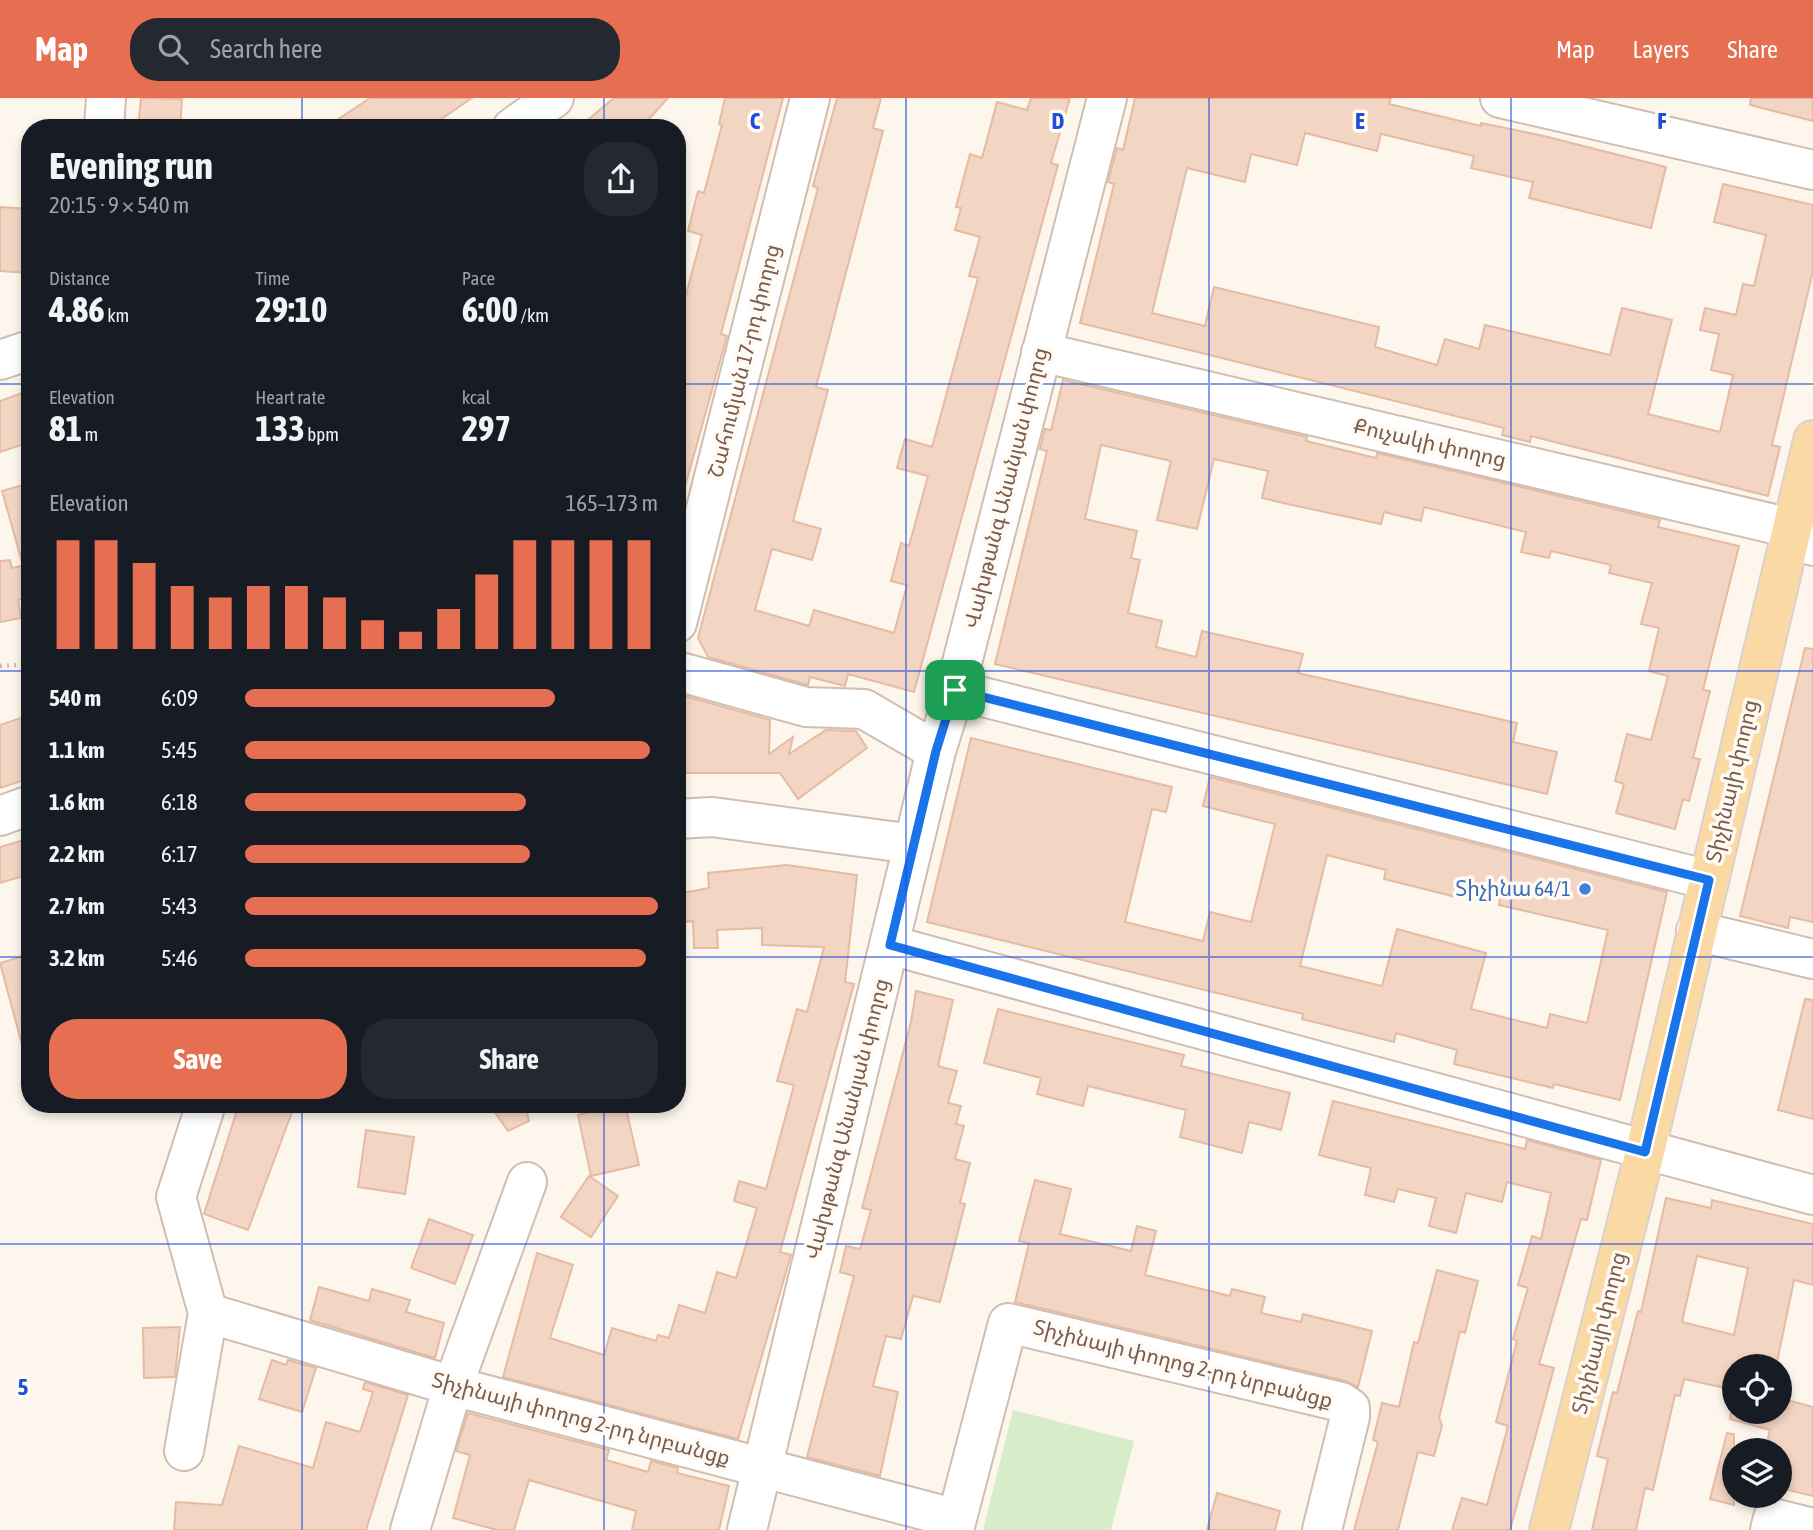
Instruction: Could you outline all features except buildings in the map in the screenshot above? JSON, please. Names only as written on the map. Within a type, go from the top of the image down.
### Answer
[{"type":"main road","name":"Տիչինայի փողոց","points":[[1549,1530],[1645,1152],[1696,931],[1802,537],[1813,440]]},
{"type":"street","points":[[105,119],[106,98]]},
{"type":"street","points":[[525,119],[554,98]]},
{"type":"street","name":"Շահումյան 17-րդ փողոց","points":[[686,587],[810,98]]},
{"type":"street","name":"Վախթանգ Անանյան փողոց","points":[[747,1530],[936,751],[955,690],[1107,98]]},
{"type":"street","points":[[1500,98],[1813,170]]},
{"type":"street","name":"Քուչակի փողոց","points":[[1041,352],[1802,537]]},
{"type":"street","points":[[0,360],[21,353]]},
{"type":"street","points":[[686,674],[806,707],[864,709],[936,751]]},
{"type":"street","points":[[955,690],[1709,880]]},
{"type":"street","points":[[0,816],[21,808]]},
{"type":"street","points":[[686,819],[712,817],[913,844]]},
{"type":"street","points":[[1696,931],[1813,959]]},
{"type":"street","points":[[890,945],[1645,1152],[1813,1195]]},
{"type":"street","points":[[184,1451],[208,1313],[176,1197],[203,1113]]},
{"type":"street","points":[[410,1530],[453,1386],[527,1182]]},
{"type":"street","name":"Տիչինայի փողոց 2-րդ նրբանցք","points":[[208,1313],[453,1386],[761,1466],[955,1524],[1008,1323],[1341,1402],[1350,1408],[1350,1417],[1322,1530]]},
{"type":"street","points":[[1770,1530],[1773,1518],[1813,1528]]},
{"type":"path","points":[[0,666],[21,665]]},
{"type":"green space","points":[[1013,1410],[1134,1441],[1111,1530],[983,1530]]},
{"type":"place","name":"Տիչինա 64/1","points":[[1585,889]]},
{"type":"route","points":[[955,690],[1709,880],[1645,1152],[890,945],[936,751],[955,690]]}]
